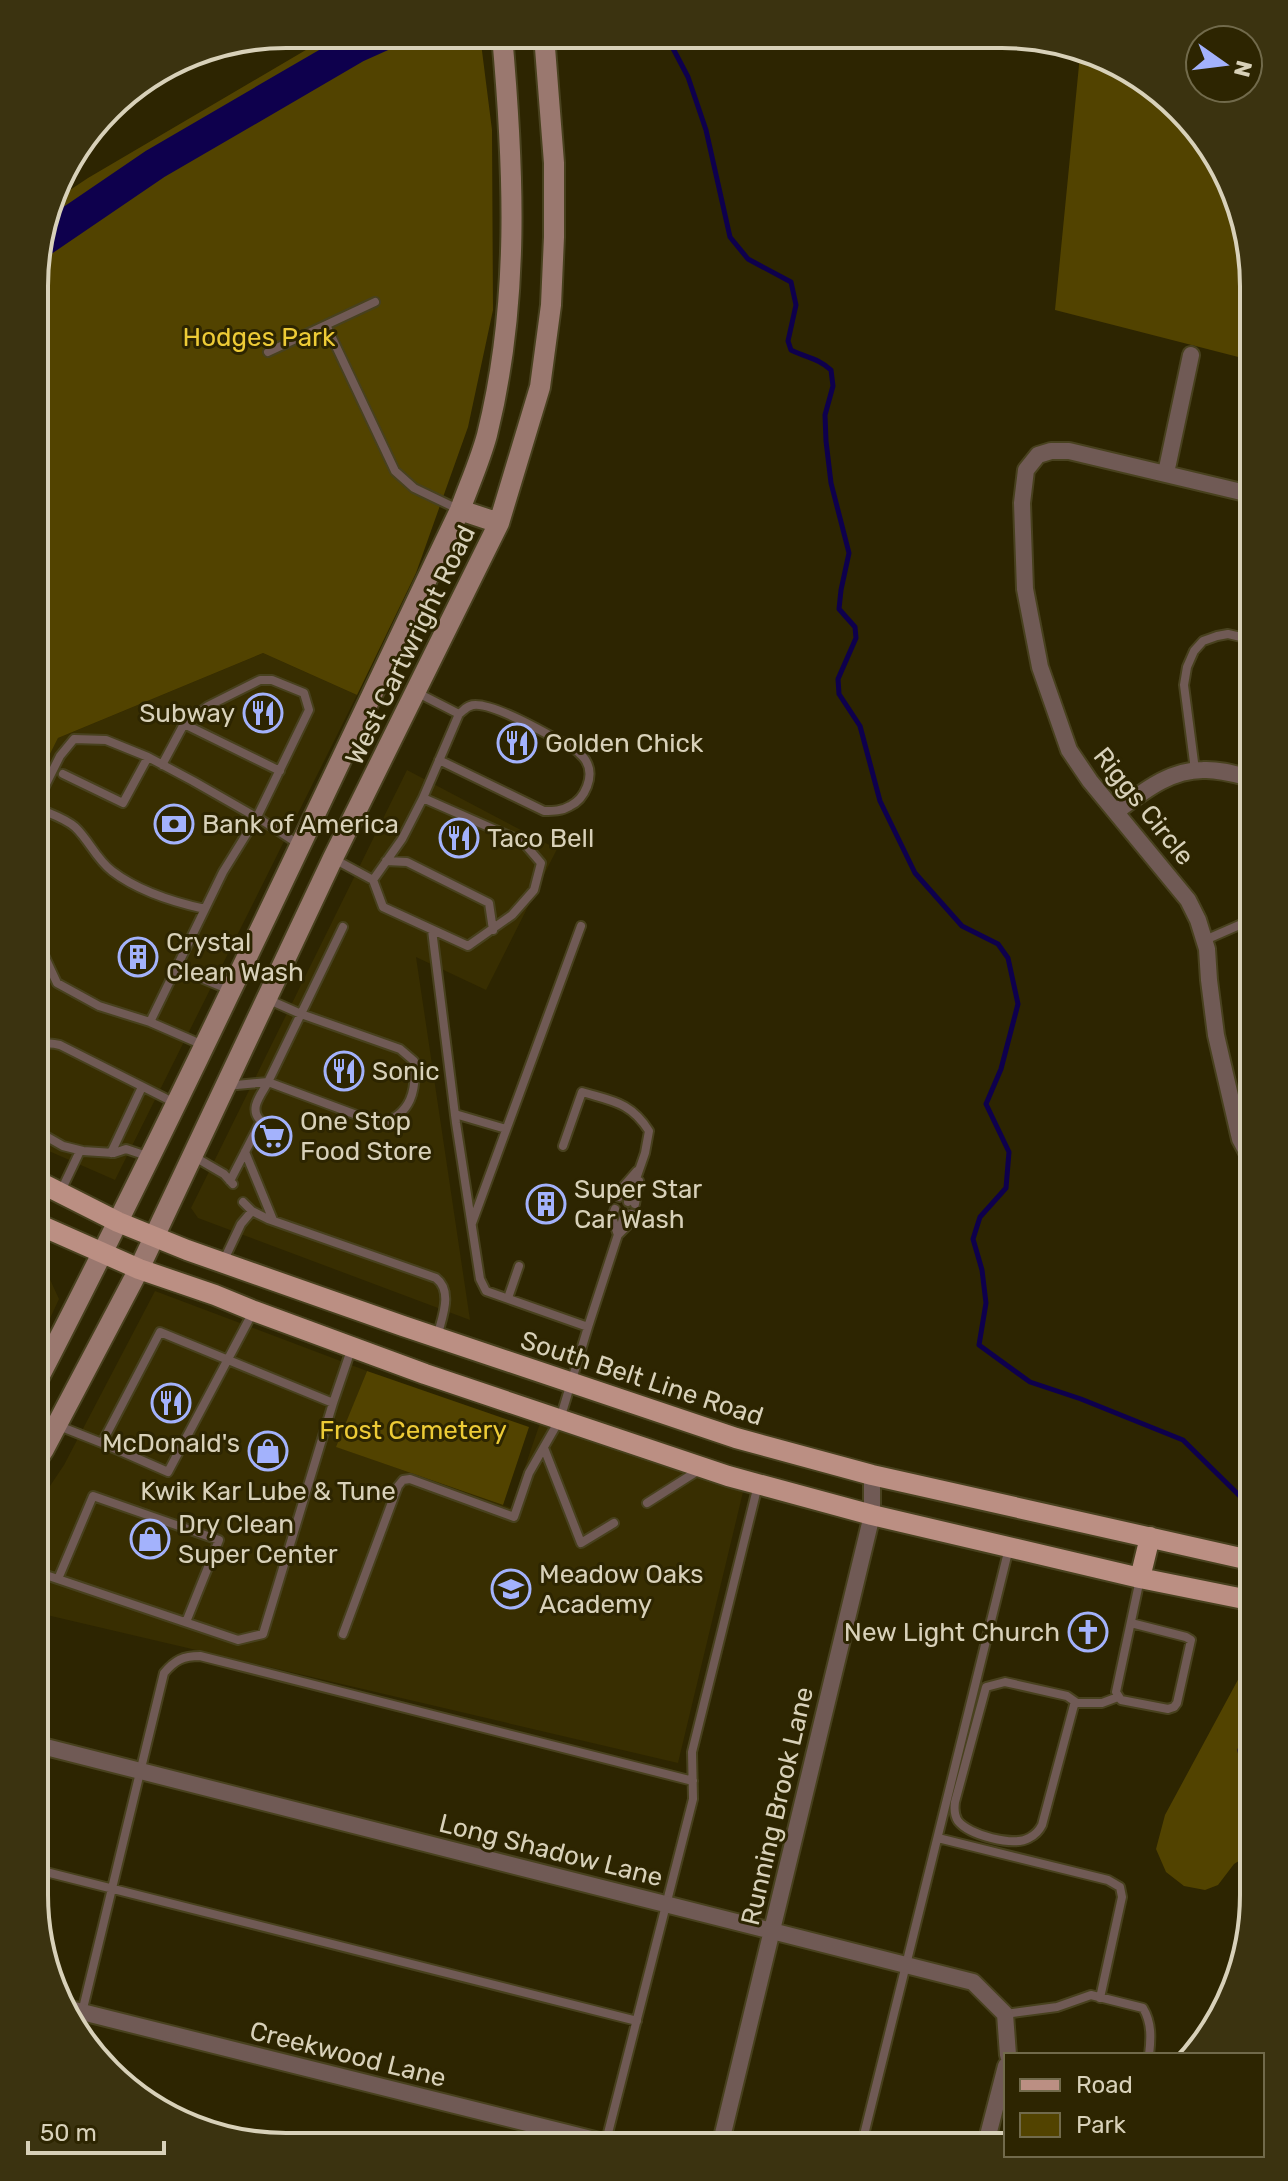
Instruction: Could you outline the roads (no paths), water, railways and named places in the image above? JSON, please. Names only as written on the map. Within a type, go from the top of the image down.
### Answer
[{"type":"main road","name":"West Cartwright Road","points":[[48,1360],[150,1157],[460,510],[486,437],[508,313],[513,240],[503,49]]},
{"type":"main road","name":"West Cartwright Road","points":[[48,1440],[139,1269],[333,858],[499,523],[540,387],[551,305],[554,163],[545,49]]},
{"type":"main road","points":[[460,510],[499,523]]},
{"type":"main road","points":[[300,845],[333,858]]},
{"type":"main road","points":[[48,1187],[154,1237],[436,1342]]},
{"type":"main road","points":[[48,1229],[139,1269],[425,1374],[703,1468],[872,1515],[1239,1598]]},
{"type":"main road","points":[[352,1346],[364,1328],[372,1327],[436,1342]]},
{"type":"main road","name":"South Belt Line Road","points":[[436,1342],[446,1349],[471,1349],[736,1438],[872,1475],[1239,1558]]},
{"type":"main road","points":[[1140,1578],[1150,1537]]},
{"type":"street","points":[[1166,473],[1191,355]]},
{"type":"street","name":"Riggs Circle","points":[[1239,1137],[1216,1035],[1207,949],[1198,920],[1188,900],[1090,781],[1069,750],[1040,667],[1025,589],[1022,503],[1026,470],[1038,455],[1051,451],[1069,451],[1240,491]]},
{"type":"street","points":[[1117,811],[1154,784],[1181,773],[1203,770],[1240,776]]},
{"type":"street","name":"Running Brook Lane","points":[[723,2133],[872,1515],[872,1475]]},
{"type":"street","name":"Long Shadow Lane","points":[[48,1748],[973,1982],[1005,2014]]},
{"type":"street","points":[[1005,2014],[1008,2053]]},
{"type":"street","name":"Creekwood Lane","points":[[82,2016],[561,2133]]},
{"type":"street","points":[[989,2133],[1004,2074]]},
{"type":"lane","points":[[268,352],[375,302]]},
{"type":"lane","points":[[326,325],[395,471],[414,488],[460,510]]},
{"type":"lane","points":[[1195,771],[1184,685],[1187,667],[1194,651],[1203,641],[1228,634],[1240,637]]},
{"type":"lane","points":[[150,1022],[223,872],[257,817],[309,710],[304,693],[272,680],[260,680],[208,706],[184,724],[162,765]]},
{"type":"lane","points":[[416,691],[459,714]]},
{"type":"lane","points":[[373,880],[402,839],[459,714],[470,705],[485,705],[500,711],[577,751],[587,761],[590,777],[584,793],[573,806],[544,811],[439,760]]},
{"type":"lane","points":[[184,724],[280,771]]},
{"type":"lane","points":[[48,780],[60,756],[74,739],[106,740],[148,757],[257,817],[300,845]]},
{"type":"lane","points":[[63,774],[123,803],[148,757]]},
{"type":"lane","points":[[333,858],[373,880],[383,907],[432,930],[468,946],[493,930],[512,915],[534,890],[541,863],[523,842],[423,798]]},
{"type":"lane","points":[[48,813],[75,826],[113,872],[180,904],[205,909]]},
{"type":"lane","points":[[386,861],[407,862],[489,903],[493,930]]},
{"type":"lane","points":[[1204,941],[1240,925]]},
{"type":"lane","points":[[471,1224],[581,926]]},
{"type":"lane","points":[[192,1156],[224,1174],[232,1183],[261,1121],[255,1116],[254,1108],[343,927]]},
{"type":"lane","points":[[432,930],[480,1279],[486,1291],[588,1327]]},
{"type":"lane","points":[[48,964],[57,983],[99,1006],[150,1022],[204,1045]]},
{"type":"lane","points":[[177,968],[230,990]]},
{"type":"lane","points":[[225,1086],[268,1082],[381,1124],[395,1119],[408,1106],[416,1077],[414,1061],[400,1049],[266,999]]},
{"type":"lane","points":[[48,1042],[60,1045],[176,1103]]},
{"type":"lane","points":[[111,1153],[142,1087]]},
{"type":"lane","points":[[563,1146],[582,1092],[625,1105],[640,1116],[649,1131],[632,1203]]},
{"type":"lane","points":[[455,1114],[506,1129]]},
{"type":"lane","points":[[48,1137],[80,1151],[111,1153],[126,1149],[150,1157]]},
{"type":"lane","points":[[60,1193],[80,1151]]},
{"type":"lane","points":[[245,1152],[273,1220]]},
{"type":"lane","points":[[619,1197],[623,1187],[640,1167]]},
{"type":"lane","points":[[243,1202],[252,1211],[273,1220],[443,1283],[446,1298],[436,1342]]},
{"type":"lane","points":[[615,1209],[612,1217],[618,1235]]},
{"type":"lane","points":[[223,1262],[241,1224],[252,1211]]},
{"type":"lane","points":[[343,1634],[398,1486],[403,1480],[410,1479],[514,1517],[529,1473],[560,1419],[618,1235],[629,1224],[629,1214]]},
{"type":"lane","points":[[508,1298],[519,1266]]},
{"type":"lane","points":[[55,1424],[168,1472],[254,1311]]},
{"type":"lane","points":[[102,1443],[160,1332],[333,1403]]},
{"type":"lane","points":[[48,1576],[238,1640],[263,1634],[352,1346]]},
{"type":"lane","points":[[544,1448],[581,1543],[614,1523]]},
{"type":"lane","points":[[647,1503],[703,1468]]},
{"type":"lane","points":[[613,2133],[637,2021],[693,1799],[692,1752],[759,1485]]},
{"type":"lane","points":[[58,1579],[93,1496],[219,1540],[186,1622]]},
{"type":"lane","points":[[865,2133],[1009,1547]]},
{"type":"lane","points":[[1131,1623],[1191,1640],[1174,1707],[1168,1709],[1121,1700],[1116,1692],[1140,1578]]},
{"type":"lane","points":[[78,2009],[112,1889],[164,1673],[175,1660],[200,1656],[693,1781]]},
{"type":"lane","points":[[1077,1703],[1042,1825],[1037,1833],[1027,1840],[1011,1841],[975,1833],[964,1827],[957,1819],[955,1802],[986,1687],[1005,1682],[1067,1696],[1077,1703],[1102,1703],[1118,1697]]},
{"type":"lane","points":[[938,1838],[1108,1880],[1120,1887],[1122,1897],[1100,1998]]},
{"type":"lane","points":[[48,1873],[637,2021]]},
{"type":"lane","points":[[1005,2014],[1057,2007],[1091,1995],[1143,2008],[1149,2018],[1149,2053]]},
{"type":"waterway","points":[[673,48],[688,77],[706,130],[730,237],[748,259],[791,282],[796,305],[788,341],[791,350],[831,370],[833,386],[825,415],[826,441],[831,483],[849,553],[839,609],[855,627],[856,638],[838,679],[839,694],[860,726],[880,801],[915,873],[962,926],[998,944],[1008,958],[1018,1004],[1001,1069],[986,1104],[1009,1152],[1006,1188],[980,1217],[973,1239],[982,1270],[986,1303],[979,1345],[1030,1382],[1183,1440],[1239,1495]]},
{"type":"waterway","points":[[55,232],[155,164],[353,49]]},
{"type":"place","name":"Subway","points":[[263,713]]},
{"type":"place","name":"Golden Chick","points":[[517,743]]},
{"type":"place","name":"Bank of America","points":[[174,824]]},
{"type":"place","name":"Taco Bell","points":[[459,838]]},
{"type":"place","name":"Crystal Clean Wash","points":[[138,957]]},
{"type":"place","name":"Sonic","points":[[344,1071]]},
{"type":"place","name":"One Stop Food Store","points":[[272,1136]]},
{"type":"place","name":"Super Star Car Wash","points":[[546,1204]]},
{"type":"place","name":"McDonald's","points":[[171,1403]]},
{"type":"place","name":"Kwik Kar Lube & Tune","points":[[268,1451]]},
{"type":"place","name":"Dry Clean Super Center","points":[[150,1539]]},
{"type":"place","name":"Meadow Oaks Academy","points":[[511,1589]]},
{"type":"place","name":"New Light Church","points":[[1088,1632]]},
{"type":"park label","name":"Hodges Park","points":[[259,337]]},
{"type":"park label","name":"Frost Cemetery","points":[[413,1430]]}]
